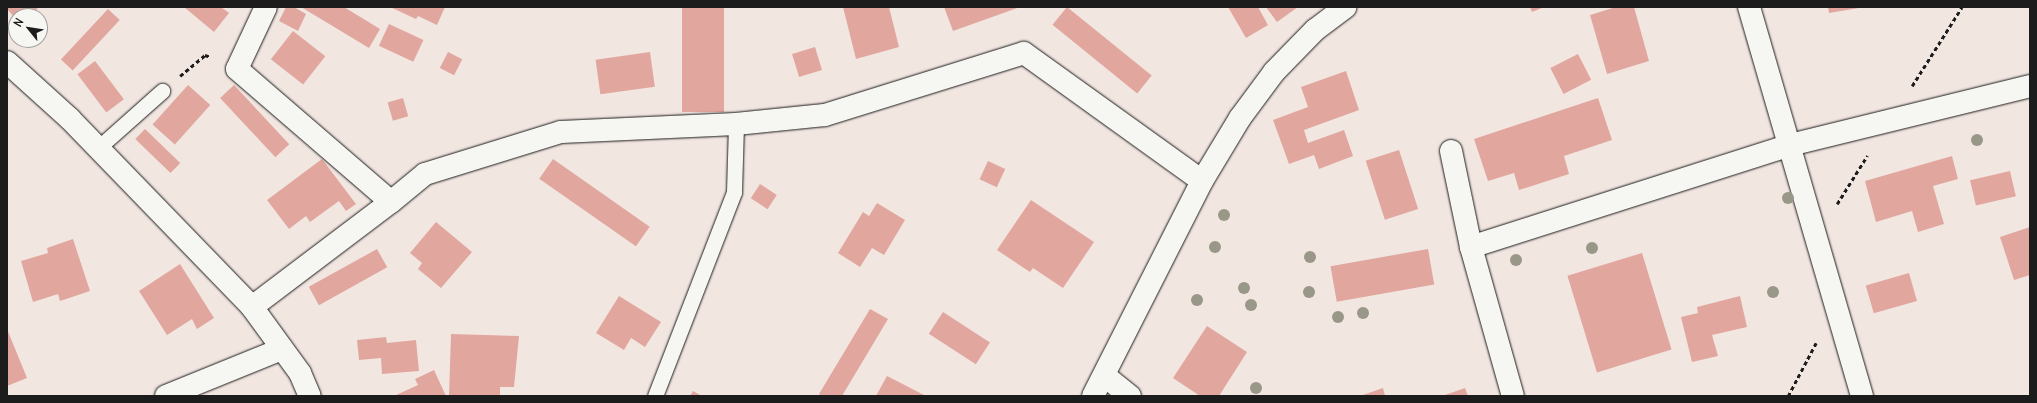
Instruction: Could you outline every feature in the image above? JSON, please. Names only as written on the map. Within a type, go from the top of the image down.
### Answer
[{"type":"street","points":[[266,7],[237,69],[391,202]]},
{"type":"street","points":[[1093,396],[1105,376],[1202,181],[1240,118],[1274,72],[1316,30],[1345,7]]},
{"type":"street","points":[[1749,7],[1862,396]]},
{"type":"street","points":[[252,307],[391,202],[425,174],[560,132],[736,124],[825,115],[1024,53],[1202,181]]},
{"type":"street","points":[[10,69],[70,119],[252,307],[300,373],[310,396]]},
{"type":"street","points":[[1471,247],[1790,145],[2030,86]]},
{"type":"street","points":[[1451,151],[1471,247],[1513,396]]},
{"type":"street","points":[[166,396],[282,349]]},
{"type":"street","points":[[1105,376],[1130,396]]},
{"type":"lane","points":[[98,148],[162,91]]},
{"type":"lane","points":[[655,396],[734,192],[736,124]]},
{"type":"path","points":[[162,91],[205,55],[237,69]]},
{"type":"path","points":[[1788,396],[1836,306]]},
{"type":"building","points":[[7,7],[39,7],[8,8],[8,10]]},
{"type":"building","points":[[184,7],[221,7],[229,13],[214,32]]},
{"type":"building","points":[[286,7],[294,7],[306,14],[298,31],[279,21]]},
{"type":"building","points":[[301,7],[344,7],[380,29],[369,48]]},
{"type":"building","points":[[390,7],[445,7],[437,25],[418,16],[416,19]]},
{"type":"building","points":[[682,7],[724,7],[724,112],[682,112]]},
{"type":"building","points":[[843,7],[889,7],[899,47],[856,59]]},
{"type":"building","points":[[944,7],[1020,7],[953,31]]},
{"type":"building","points":[[1067,7],[1152,76],[1137,93],[1053,25]]},
{"type":"building","points":[[1228,7],[1258,7],[1268,25],[1246,38]]},
{"type":"building","points":[[1266,7],[1298,7],[1277,22]]},
{"type":"building","points":[[1530,7],[1544,7],[1532,12]]},
{"type":"building","points":[[1616,7],[1634,7],[1649,61],[1607,74],[1590,15]]},
{"type":"building","points":[[1828,7],[1859,7],[1859,8],[1829,13]]},
{"type":"building","points":[[108,9],[120,20],[73,70],[61,59]]},
{"type":"building","points":[[389,24],[423,40],[413,62],[379,46]]},
{"type":"building","points":[[293,31],[325,56],[303,85],[271,59]]},
{"type":"building","points":[[815,47],[822,70],[799,77],[792,54]]},
{"type":"building","points":[[448,52],[462,59],[454,75],[440,68]]},
{"type":"building","points":[[650,52],[655,87],[600,94],[596,60]]},
{"type":"building","points":[[1578,54],[1591,80],[1564,94],[1550,68]]},
{"type":"building","points":[[95,61],[124,99],[106,113],[77,74]]},
{"type":"building","points":[[1346,71],[1359,110],[1304,130],[1308,143],[1344,130],[1353,156],[1319,169],[1314,155],[1289,164],[1273,120],[1308,107],[1301,87]]},
{"type":"building","points":[[188,85],[210,105],[175,144],[153,124]]},
{"type":"building","points":[[234,85],[289,144],[275,157],[220,98]]},
{"type":"building","points":[[403,98],[408,116],[393,121],[388,102]]},
{"type":"building","points":[[1598,98],[1612,140],[1564,156],[1569,174],[1519,190],[1514,173],[1488,181],[1474,139]]},
{"type":"building","points":[[145,129],[180,163],[171,173],[135,139]]},
{"type":"building","points":[[1399,150],[1418,209],[1385,220],[1366,161]]},
{"type":"building","points":[[1952,156],[1958,179],[1933,186],[1944,224],[1918,232],[1912,211],[1876,222],[1865,181]]},
{"type":"building","points":[[322,159],[356,204],[346,211],[339,201],[310,222],[306,216],[289,229],[267,200]]},
{"type":"building","points":[[553,159],[650,227],[636,246],[539,179]]},
{"type":"building","points":[[988,161],[1005,169],[997,187],[980,179]]},
{"type":"building","points":[[2010,171],[2016,196],[1976,206],[1970,180]]},
{"type":"building","points":[[760,184],[777,195],[768,209],[751,198]]},
{"type":"building","points":[[1031,200],[1094,242],[1063,288],[1033,268],[1030,272],[997,250]]},
{"type":"building","points":[[877,203],[905,220],[884,255],[872,248],[860,267],[838,253],[863,212],[869,216]]},
{"type":"building","points":[[436,222],[472,252],[441,288],[418,269],[422,263],[410,253]]},
{"type":"building","points":[[2030,227],[2030,275],[2014,280],[2000,237]]},
{"type":"building","points":[[73,239],[90,291],[60,301],[58,294],[33,302],[21,261],[48,253],[47,248]]},
{"type":"building","points":[[377,249],[387,267],[319,305],[309,287]]},
{"type":"building","points":[[1428,249],[1434,284],[1337,302],[1331,266]]},
{"type":"building","points":[[1642,253],[1672,350],[1597,372],[1567,276]]},
{"type":"building","points":[[180,264],[214,318],[197,329],[192,319],[167,335],[139,291]]},
{"type":"building","points":[[1909,273],[1917,301],[1874,313],[1866,285]]},
{"type":"building","points":[[619,296],[661,322],[645,347],[631,338],[624,350],[596,333]]},
{"type":"building","points":[[1740,296],[1747,327],[1712,335],[1718,356],[1692,362],[1681,317],[1698,313],[1697,307]]},
{"type":"building","points":[[870,309],[888,319],[842,396],[822,396],[819,394]]},
{"type":"building","points":[[943,312],[990,342],[976,364],[929,334]]},
{"type":"building","points":[[1207,326],[1247,352],[1219,396],[1200,396],[1173,378]]},
{"type":"building","points":[[7,329],[27,378],[7,386]]},
{"type":"building","points":[[451,334],[519,336],[514,387],[500,387],[500,396],[449,396]]},
{"type":"building","points":[[386,337],[387,343],[416,340],[419,371],[382,374],[381,358],[359,360],[357,340]]},
{"type":"building","points":[[434,370],[446,396],[394,396],[418,385],[415,379]]},
{"type":"building","points":[[887,376],[926,396],[876,396]]},
{"type":"building","points":[[1383,388],[1385,396],[1360,396]]},
{"type":"building","points":[[1465,388],[1468,396],[1442,396]]},
{"type":"building","points":[[693,391],[702,396],[690,396]]}]
